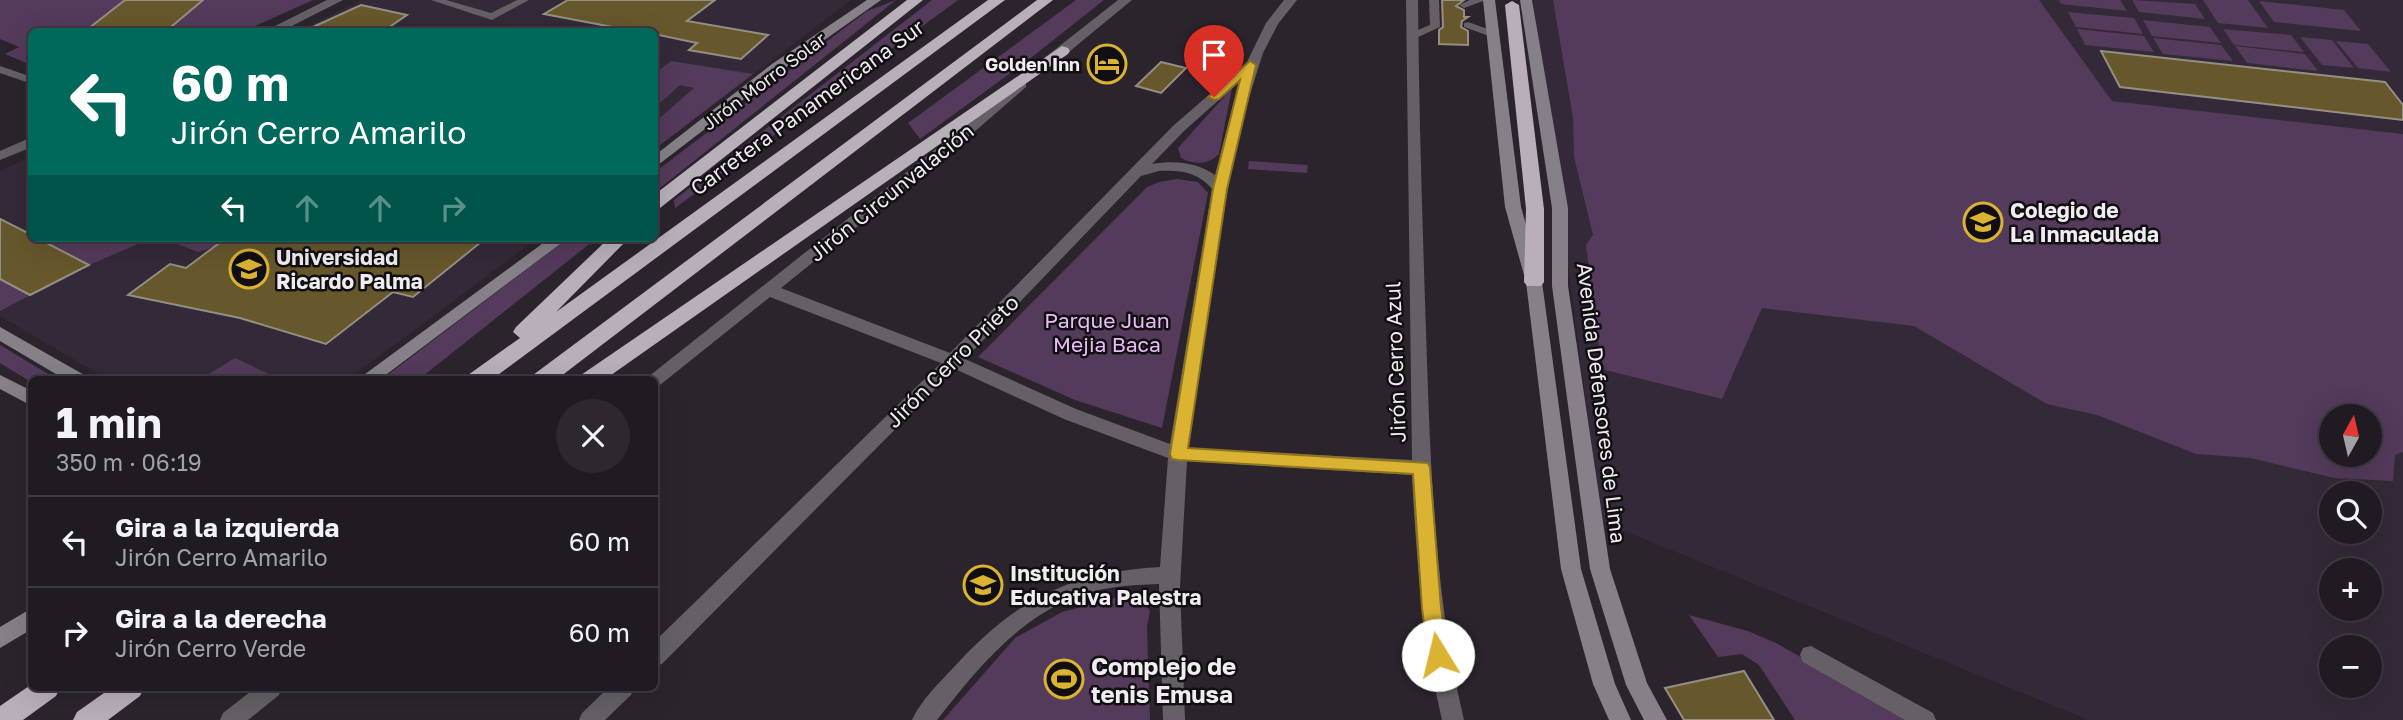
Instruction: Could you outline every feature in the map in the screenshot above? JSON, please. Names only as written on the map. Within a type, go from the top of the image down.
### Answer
[{"type":"highway","points":[[658,201],[916,0]]},
{"type":"highway","name":"Carretera Panamericana Sur","points":[[481,376],[998,0]]},
{"type":"highway","points":[[546,376],[1046,0]]},
{"type":"highway","points":[[1519,3],[1535,209],[1534,282]]},
{"type":"highway","points":[[595,376],[1062,51]]},
{"type":"highway","points":[[479,376],[616,242]]},
{"type":"highway","points":[[2,720],[43,691]]},
{"type":"highway","points":[[87,720],[127,691]]},
{"type":"main road","name":"Jirón Morro Solar","points":[[658,161],[777,67],[875,0]]},
{"type":"main road","points":[[1489,0],[1513,207],[1534,282],[1571,569],[1604,684],[1620,720]]},
{"type":"main road","name":"Avenida Defensores de Lima","points":[[1519,3],[1560,208],[1560,286],[1600,569],[1637,685],[1656,720]]},
{"type":"main road","points":[[371,376],[555,242]]},
{"type":"main road","points":[[0,333],[73,376]]},
{"type":"main road","points":[[0,381],[28,398]]},
{"type":"main road","points":[[0,639],[28,620]]},
{"type":"street","points":[[278,28],[337,0]]},
{"type":"street","name":"Jirón Circunvalación","points":[[658,378],[961,136],[1126,0]]},
{"type":"street","name":"Jirón Cerro Azul","points":[[1412,0],[1412,171],[1422,468],[1431,608],[1442,678],[1453,720]]},
{"type":"street","points":[[1174,720],[1169,661],[1178,454],[1220,189],[1250,65],[1285,3]]},
{"type":"street","name":"Jirón Cerro Prieto","points":[[658,653],[953,361],[1179,128],[1250,65]]},
{"type":"street","points":[[0,156],[28,143]]},
{"type":"street","points":[[1136,173],[1157,167],[1191,169],[1209,177],[1220,189]]},
{"type":"street","points":[[769,290],[953,361],[1070,414],[1178,454],[1422,468]]},
{"type":"street","points":[[923,720],[969,662],[1013,623],[1044,604],[1083,585],[1127,577],[1171,575]]},
{"type":"street","points":[[1811,655],[1925,720]]},
{"type":"street","points":[[231,720],[267,691]]},
{"type":"street","points":[[590,720],[620,691]]},
{"type":"lane","points":[[436,0],[492,16],[524,0]]},
{"type":"lane","points":[[1412,36],[1435,27],[1434,0]]},
{"type":"lane","points":[[1464,5],[1481,0]]},
{"type":"lane","points":[[1468,25],[1492,34]]},
{"type":"lane","points":[[0,69],[28,80]]},
{"type":"shaded area","points":[[362,0],[851,0],[658,147],[658,28],[303,28]]},
{"type":"shaded area","name":"Colegio de La Inmaculada","points":[[1533,0],[2403,0],[2403,720],[2089,720],[1602,522]]},
{"type":"shaded area","name":"Universidad Ricardo Palma","points":[[28,157],[28,242],[533,242],[352,376],[102,376],[0,316],[0,171]]},
{"type":"green space","points":[[0,0],[313,0],[251,28],[28,28],[28,64],[5,54],[19,47],[0,39]]},
{"type":"green space","points":[[896,0],[658,190],[658,170],[867,11]]},
{"type":"green space","points":[[932,0],[958,0],[675,208],[674,200]]},
{"type":"green space","points":[[1076,0],[1104,0],[1027,61],[920,139],[908,123]]},
{"type":"green space","points":[[1553,0],[2039,0],[2112,101],[2403,134],[2403,452],[2395,455],[2393,481],[2334,478],[2251,458],[2196,454],[2097,415],[2047,404],[1914,326],[1762,308],[1722,399],[1605,370],[1600,355],[1586,245],[1593,235],[1574,157],[1573,118]]},
{"type":"green space","points":[[2059,0],[2120,0],[2127,11],[2061,4]]},
{"type":"green space","points":[[2132,0],[2195,4],[2205,19],[2139,12]]},
{"type":"green space","points":[[2203,0],[2248,0],[2268,28],[2218,23]]},
{"type":"green space","points":[[2259,1],[2344,10],[2361,31],[2274,22]]},
{"type":"green space","points":[[2068,12],[2134,18],[2143,34],[2076,27]]},
{"type":"green space","points":[[2143,20],[2210,27],[2221,43],[2152,36]]},
{"type":"green space","points":[[2077,29],[2144,36],[2154,52],[2085,45]]},
{"type":"green space","points":[[2223,29],[2291,35],[2304,52],[2234,45]]},
{"type":"green space","points":[[2300,37],[2332,40],[2354,68],[2322,65]]},
{"type":"green space","points":[[2153,38],[2221,45],[2233,61],[2163,54]]},
{"type":"green space","points":[[2336,41],[2368,44],[2391,72],[2358,68]]},
{"type":"green space","points":[[2235,46],[2305,54],[2318,71],[2247,63]]},
{"type":"green space","points":[[671,61],[753,74],[658,147],[658,119],[694,88],[680,85],[661,102],[658,101],[658,71]]},
{"type":"green space","points":[[1232,88],[1219,154],[1201,163],[1181,158],[1178,148]]},
{"type":"green space","points":[[1249,161],[1308,165],[1307,173],[1248,169]]},
{"type":"green space","name":"Parque Juan Mejia Baca","points":[[1177,179],[1198,182],[1208,193],[1162,428],[1075,400],[978,357],[1147,187]]},
{"type":"green space","points":[[45,242],[143,242],[89,265]]},
{"type":"green space","points":[[172,242],[349,242],[303,266],[212,248],[198,252]]},
{"type":"green space","points":[[563,242],[592,242],[423,376],[386,376]]},
{"type":"green space","points":[[0,279],[30,295],[0,311]]},
{"type":"green space","points":[[0,345],[51,376],[28,376],[28,380],[0,363]]},
{"type":"green space","points":[[235,358],[273,376],[206,376]]},
{"type":"green space","name":"Complejo de tenis Emusa","points":[[1125,595],[1141,597],[1150,611],[1147,627],[1150,720],[943,720],[1015,638],[1062,612]]},
{"type":"green space","points":[[1689,615],[1748,631],[1778,644],[1909,720],[1795,720],[1759,665],[1742,654],[1718,657]]},
{"type":"building","points":[[125,0],[203,0],[170,28],[89,28]]},
{"type":"building","points":[[568,0],[715,0],[687,21],[768,35],[741,59],[689,50],[697,43],[658,35],[658,28],[618,28],[544,14]]},
{"type":"building","points":[[1442,0],[1464,0],[1456,6],[1464,10],[1464,17],[1468,17],[1462,21],[1461,27],[1468,31],[1468,45],[1439,44],[1439,30],[1443,27]]},
{"type":"building","points":[[361,5],[407,15],[388,28],[311,28]]},
{"type":"building","points":[[2101,51],[2385,82],[2403,105],[2403,120],[2120,87]]},
{"type":"building","points":[[1161,62],[1186,68],[1161,93],[1136,86]]},
{"type":"building","points":[[0,219],[28,233],[28,242],[45,242],[89,265],[30,295],[0,279]]},
{"type":"building","points":[[221,242],[481,242],[413,297],[393,292],[326,344],[240,318],[128,295],[170,264],[186,268]]},
{"type":"building","points":[[1744,671],[1774,720],[1684,720],[1665,688]]},
{"type":"place","name":"Golden Inn","points":[[1107,64]]},
{"type":"place","name":"Colegio de La Inmaculada","points":[[1983,222]]},
{"type":"place","name":"Universidad Ricardo Palma","points":[[249,269]]},
{"type":"place","name":"Institución Educativa Palestra","points":[[983,585]]},
{"type":"place","name":"Complejo de tenis Emusa","points":[[1064,679]]},
{"type":"route","points":[[1214,97],[1250,65],[1220,189],[1178,454],[1422,468],[1431,608],[1438,655]]}]
